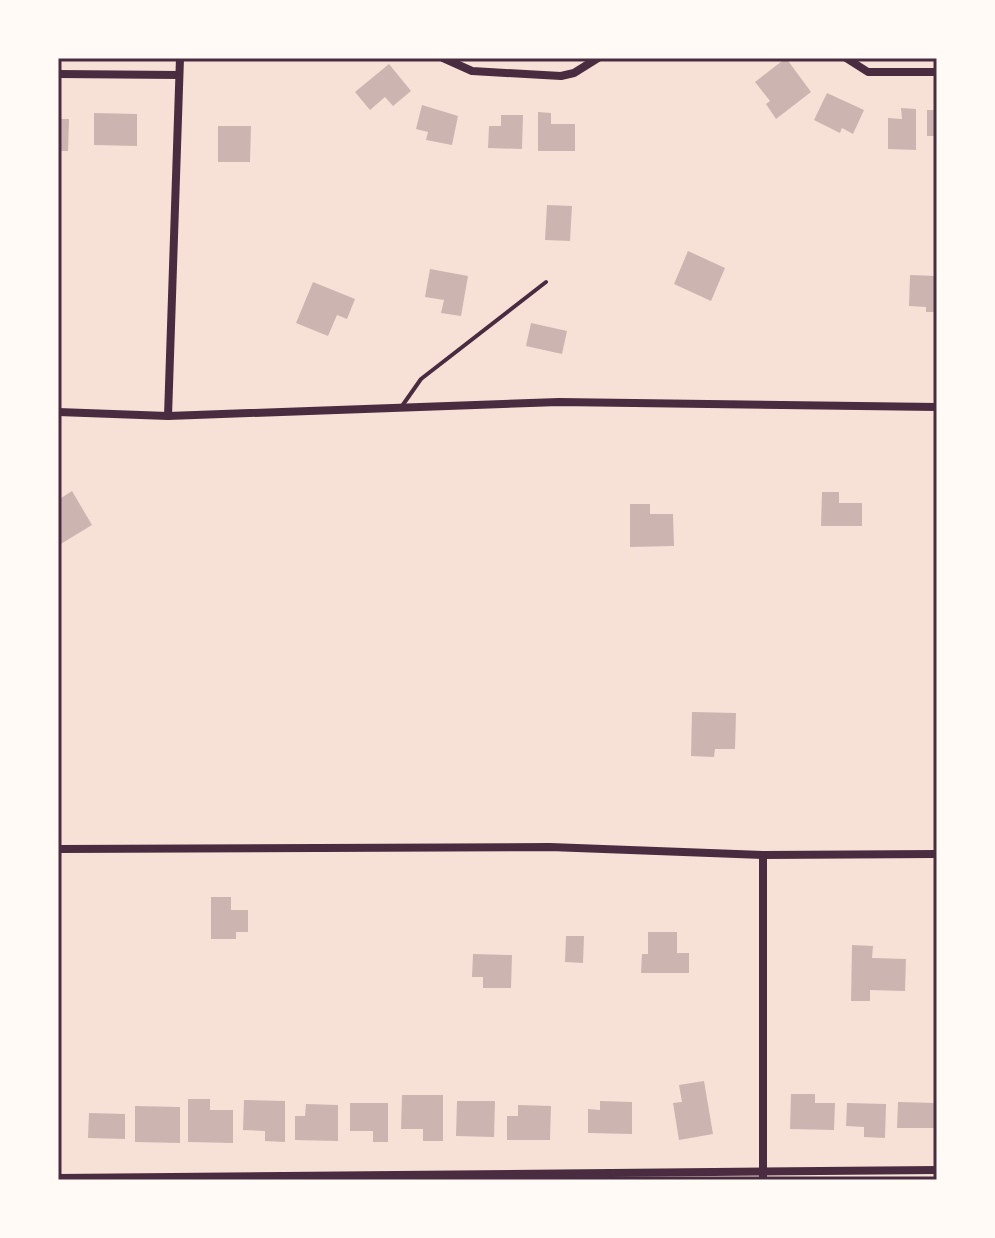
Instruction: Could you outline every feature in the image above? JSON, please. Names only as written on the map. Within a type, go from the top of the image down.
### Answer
[{"type":"street","points":[[168,416],[180,58]]},
{"type":"street","points":[[443,58],[472,71],[561,76],[574,73],[598,58]]},
{"type":"street","points":[[846,58],[868,72],[937,72]]},
{"type":"street","points":[[58,74],[179,75]]},
{"type":"street","points":[[58,412],[168,416],[559,402],[937,407]]},
{"type":"street","points":[[58,849],[550,847],[763,855],[937,854]]},
{"type":"street","points":[[763,855],[763,1176]]},
{"type":"street","points":[[58,1178],[763,1176],[937,1170]]},
{"type":"lane","points":[[401,408],[421,379],[546,282]]},
{"type":"building","points":[[786,58],[811,92],[776,119],[766,104],[770,101],[755,82]]},
{"type":"building","points":[[389,64],[411,91],[393,106],[385,97],[370,110],[355,92]]},
{"type":"building","points":[[827,93],[864,110],[853,134],[842,128],[840,133],[814,120]]},
{"type":"building","points":[[422,105],[458,116],[452,145],[426,140],[428,132],[416,129]]},
{"type":"building","points":[[901,108],[916,109],[916,150],[888,149],[888,118],[902,119]]},
{"type":"building","points":[[927,110],[937,110],[937,136],[927,136]]},
{"type":"building","points":[[538,112],[551,113],[551,124],[575,124],[575,151],[538,151]]},
{"type":"building","points":[[94,113],[137,114],[137,146],[94,145]]},
{"type":"building","points":[[501,115],[523,115],[522,149],[488,148],[489,126],[501,126]]},
{"type":"building","points":[[58,119],[69,119],[68,151],[58,151]]},
{"type":"building","points":[[218,126],[251,126],[250,162],[218,162]]},
{"type":"building","points":[[547,205],[572,206],[570,241],[545,240]]},
{"type":"building","points":[[688,251],[725,268],[711,301],[674,284]]},
{"type":"building","points":[[430,269],[468,276],[461,316],[441,313],[444,300],[425,297]]},
{"type":"building","points":[[910,275],[937,276],[937,312],[926,312],[926,307],[909,306]]},
{"type":"building","points":[[313,282],[355,299],[347,319],[337,315],[328,336],[296,323]]},
{"type":"building","points":[[531,323],[567,331],[562,354],[526,346]]},
{"type":"building","points":[[72,491],[92,525],[59,545],[58,500]]},
{"type":"building","points":[[822,492],[839,492],[839,503],[862,503],[862,526],[821,526]]},
{"type":"building","points":[[630,504],[650,504],[650,514],[673,514],[674,546],[630,547]]},
{"type":"building","points":[[692,712],[736,713],[735,749],[715,749],[714,757],[691,756]]},
{"type":"building","points":[[211,897],[231,897],[231,910],[248,910],[248,932],[236,932],[236,939],[211,939]]},
{"type":"building","points":[[648,932],[677,932],[677,953],[689,953],[689,973],[641,973],[642,954],[648,954]]},
{"type":"building","points":[[566,936],[584,936],[583,963],[565,962]]},
{"type":"building","points":[[852,945],[873,946],[872,958],[906,959],[905,991],[870,990],[870,1001],[851,1001]]},
{"type":"building","points":[[473,954],[512,955],[511,988],[483,988],[483,977],[472,977]]},
{"type":"building","points":[[704,1081],[713,1134],[679,1140],[673,1103],[682,1102],[679,1085]]},
{"type":"building","points":[[791,1094],[815,1094],[815,1103],[835,1103],[834,1130],[790,1129]]},
{"type":"building","points":[[402,1095],[443,1095],[443,1141],[423,1141],[423,1129],[401,1129]]},
{"type":"building","points":[[188,1099],[210,1099],[210,1110],[233,1110],[233,1143],[188,1142]]},
{"type":"building","points":[[244,1100],[285,1101],[285,1142],[265,1141],[265,1131],[243,1130]]},
{"type":"building","points":[[457,1101],[495,1101],[494,1137],[456,1136]]},
{"type":"building","points":[[600,1101],[632,1102],[632,1134],[588,1133],[588,1109],[600,1110]]},
{"type":"building","points":[[898,1102],[937,1103],[937,1128],[897,1128]]},
{"type":"building","points":[[350,1103],[388,1103],[388,1142],[373,1142],[373,1131],[350,1131]]},
{"type":"building","points":[[847,1103],[886,1104],[885,1138],[864,1137],[864,1127],[846,1126]]},
{"type":"building","points":[[306,1104],[338,1105],[338,1141],[295,1140],[295,1116],[305,1116]]},
{"type":"building","points":[[518,1105],[551,1106],[550,1140],[507,1140],[507,1116],[518,1116]]},
{"type":"building","points":[[135,1106],[180,1107],[180,1143],[135,1142]]},
{"type":"building","points":[[89,1113],[125,1114],[125,1139],[88,1138]]}]
